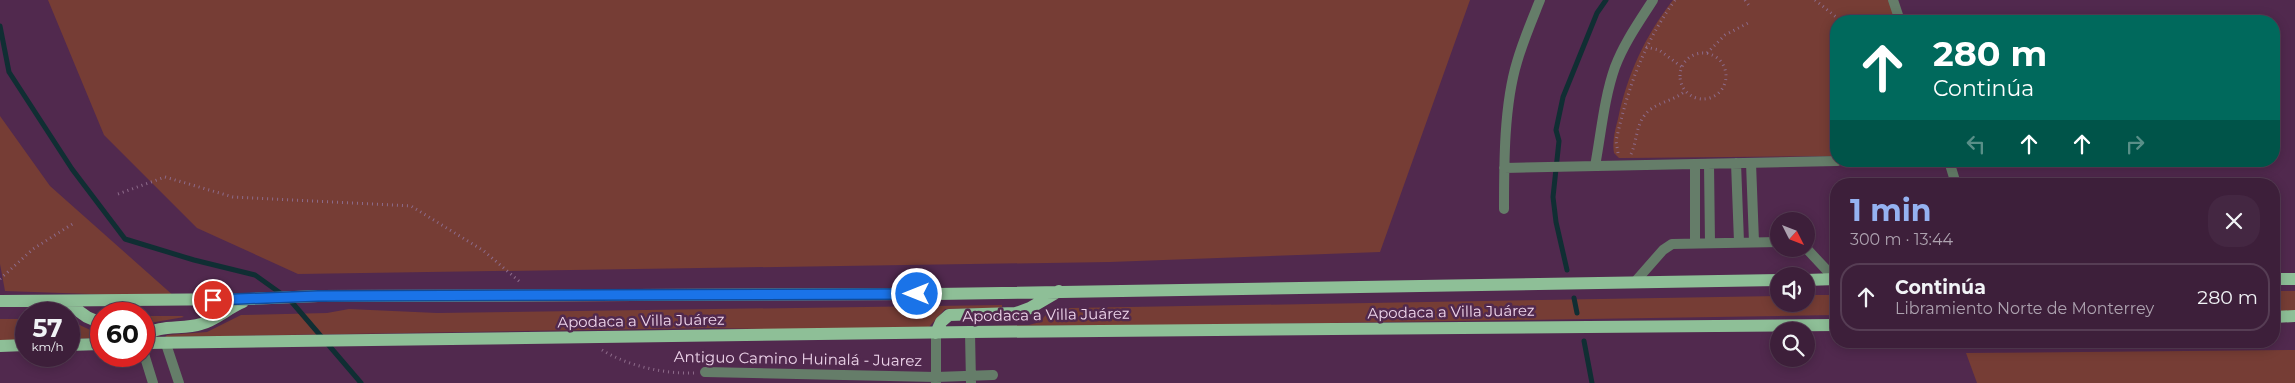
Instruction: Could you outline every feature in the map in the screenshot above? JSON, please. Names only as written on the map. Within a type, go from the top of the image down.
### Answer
[{"type":"main road","points":[[1815,280],[1830,279]]},
{"type":"main road","points":[[2280,279],[2295,279]]},
{"type":"main road","name":"Apodaca a Villa Juárez","points":[[0,301],[66,302],[318,296],[936,294],[1059,290],[1770,280]]},
{"type":"main road","points":[[936,333],[941,322],[949,315],[1016,313],[1030,308],[1059,290]]},
{"type":"main road","points":[[155,331],[203,324],[229,308],[250,299]]},
{"type":"main road","points":[[2280,317],[2295,316]]},
{"type":"main road","name":"Apodaca a Villa Juárez","points":[[155,344],[970,332],[1830,325]]},
{"type":"main road","points":[[155,335],[161,337],[166,344]]},
{"type":"main road","points":[[0,346],[15,345]]},
{"type":"street","points":[[1504,209],[1504,168],[1509,112],[1517,63],[1540,0]]},
{"type":"street","points":[[1595,166],[1610,84],[1615,67],[1624,46],[1653,0]]},
{"type":"street","points":[[1893,0],[1898,15]]},
{"type":"street","points":[[1504,168],[1830,161]]},
{"type":"street","points":[[1736,163],[1739,242]]},
{"type":"street","points":[[1751,163],[1754,242]]},
{"type":"street","points":[[1695,164],[1695,243]]},
{"type":"street","points":[[1709,164],[1710,242]]},
{"type":"street","points":[[1634,283],[1668,245],[1710,242],[1770,242]]},
{"type":"street","points":[[1815,257],[1830,273]]},
{"type":"street","points":[[970,332],[971,379]]},
{"type":"street","points":[[936,333],[936,380]]},
{"type":"street","points":[[166,344],[179,383]]},
{"type":"street","points":[[148,367],[153,383]]},
{"type":"street","name":"Antiguo Camino Huinalá - Juarez","points":[[705,372],[936,380],[971,379],[993,375]]},
{"type":"path","points":[[1638,155],[1618,154],[1616,141],[1630,88],[1646,47],[1675,0]]},
{"type":"path","points":[[1745,0],[1750,7]]},
{"type":"path","points":[[1815,0],[1834,15]]},
{"type":"path","points":[[1707,54],[1715,43],[1725,35],[1750,22]]},
{"type":"path","points":[[1646,47],[1659,50],[1682,67]]},
{"type":"path","points":[[1707,54],[1718,58],[1725,68],[1726,79],[1723,88],[1713,98],[1704,100],[1691,97],[1685,91],[1680,77],[1685,62],[1694,55],[1707,54]]},
{"type":"path","points":[[1630,155],[1637,141],[1639,125],[1645,114],[1654,107],[1674,100],[1685,91]]},
{"type":"path","points":[[118,194],[165,177],[233,197],[411,206],[484,251],[536,296]]},
{"type":"path","points":[[0,279],[33,248],[74,223]]},
{"type":"path","name":"Antiguo Camino Huinalá - Juarez","points":[[580,338],[617,359],[674,374],[705,372]]},
{"type":"shaded area","points":[[48,0],[1470,0],[1380,252],[1110,262],[298,274],[197,228],[104,135]]},
{"type":"shaded area","points":[[1673,0],[1889,0],[1894,15],[1830,15],[1830,156],[1619,158],[1613,149],[1616,127],[1626,87],[1638,56]]},
{"type":"shaded area","points":[[0,116],[50,186],[175,297],[5,291],[0,264]]},
{"type":"shaded area","points":[[2280,291],[2295,291],[2295,311],[2280,311]]},
{"type":"shaded area","points":[[1815,295],[1830,295],[1830,315],[1200,325],[987,326],[1029,325],[1040,322],[1048,312],[1071,308],[1770,296],[1770,312],[1815,312]]},
{"type":"shaded area","points":[[1002,305],[1002,308],[945,309],[929,327],[809,330],[707,328],[165,337],[167,335],[207,332],[241,315],[327,313],[349,309],[437,313]]},
{"type":"shaded area","points":[[155,316],[184,317],[155,322]]},
{"type":"shaded area","points":[[0,319],[15,319],[15,340],[0,341]]},
{"type":"shaded area","points":[[80,325],[90,330],[90,338],[80,339]]},
{"type":"shaded area","points":[[2295,350],[2295,383],[1977,383],[1966,353]]},
{"type":"waterway","points":[[1567,270],[1556,222],[1553,197],[1559,141],[1556,130],[1563,97],[1597,13],[1606,0]]},
{"type":"waterway","points":[[0,26],[9,72],[72,169],[125,239],[194,260],[255,275],[283,295]]},
{"type":"waterway","points":[[1574,298],[1577,313]]},
{"type":"waterway","points":[[290,300],[361,383]]},
{"type":"waterway","points":[[1584,341],[1592,383]]},
{"type":"route","points":[[213,300],[318,296],[917,294]]}]
